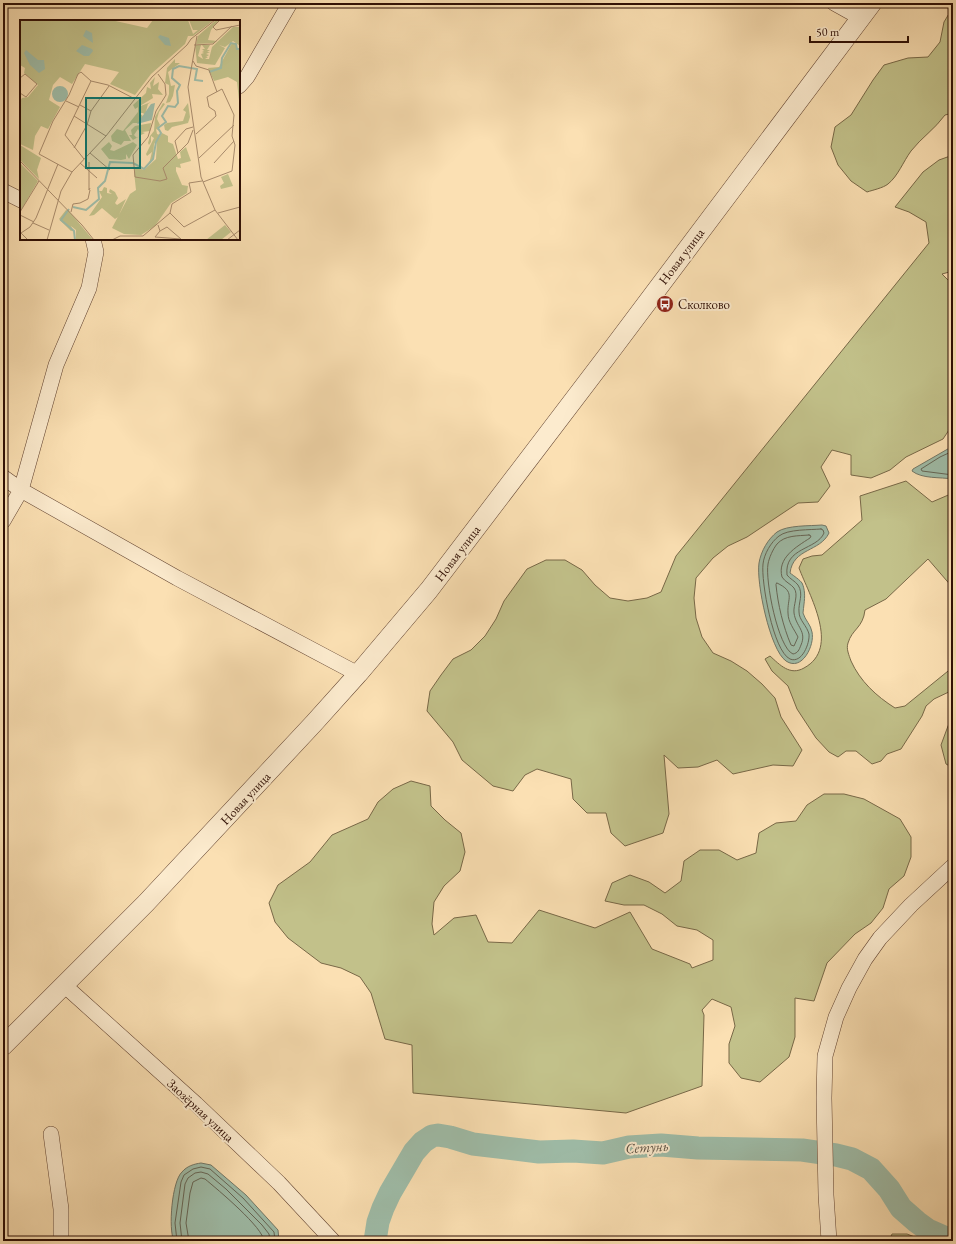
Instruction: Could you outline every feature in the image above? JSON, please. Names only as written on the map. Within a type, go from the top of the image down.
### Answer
[{"type":"street","points":[[240,85],[247,78],[290,3]]},
{"type":"street","points":[[834,3],[867,10]]},
{"type":"street","name":"Новая улица","points":[[3,1046],[183,864],[358,674],[438,578],[603,362],[867,10]]},
{"type":"street","points":[[3,191],[20,200]]},
{"type":"street","points":[[3,521],[21,490],[56,364],[89,288],[96,252],[93,240]]},
{"type":"street","points":[[3,477],[21,490],[177,578],[358,674]]},
{"type":"street","points":[[829,1241],[826,1195],[824,1098],[825,1056],[836,1018],[848,988],[865,959],[880,938],[911,905],[953,866]]},
{"type":"street","name":"Заозёрная улица","points":[[64,985],[196,1104],[279,1183],[333,1241]]},
{"type":"street","points":[[51,1134],[61,1209],[61,1241]]},
{"type":"shaded area","points":[[953,7],[953,113],[945,115],[937,125],[915,146],[895,177],[888,184],[881,188],[867,192],[851,181],[838,165],[831,147],[835,127],[851,115],[884,65],[908,58],[928,57],[940,42],[944,22]]},
{"type":"shaded area","points":[[953,155],[953,271],[942,274],[953,285],[953,424],[943,439],[906,457],[890,470],[871,478],[851,475],[851,455],[832,450],[821,467],[830,486],[818,502],[798,503],[747,537],[728,546],[713,558],[696,578],[694,598],[696,618],[702,637],[713,653],[731,661],[747,671],[775,698],[781,717],[802,750],[793,766],[773,765],[733,774],[717,760],[698,767],[678,768],[664,755],[669,814],[663,833],[625,846],[611,833],[606,813],[587,813],[573,799],[571,779],[537,769],[525,775],[513,791],[493,786],[462,760],[453,742],[427,711],[430,691],[441,675],[453,659],[471,650],[485,636],[496,619],[504,601],[527,569],[546,560],[565,560],[582,570],[595,585],[610,598],[628,601],[647,598],[661,592],[676,556],[929,243],[926,222],[909,212],[895,207],[923,172],[939,160]]},
{"type":"shaded area","points":[[906,481],[932,502],[953,493],[953,588],[928,559],[886,599],[865,610],[862,621],[852,634],[847,648],[851,661],[859,675],[875,693],[895,708],[905,706],[953,667],[953,690],[934,699],[926,706],[922,716],[901,749],[887,754],[881,761],[872,764],[856,751],[846,751],[838,757],[829,752],[816,738],[797,709],[788,686],[772,671],[765,659],[770,656],[786,668],[794,671],[804,668],[815,659],[820,648],[821,635],[815,606],[799,568],[803,559],[822,555],[862,520],[860,496]]},
{"type":"shaded area","points":[[953,717],[953,768],[946,764],[941,745]]},
{"type":"shaded area","points":[[411,781],[430,786],[431,806],[461,833],[465,852],[460,871],[444,886],[434,902],[432,924],[434,935],[454,918],[476,915],[488,942],[512,943],[539,910],[595,928],[630,912],[652,949],[690,964],[692,968],[713,960],[713,940],[697,930],[677,926],[662,914],[644,905],[624,905],[605,901],[612,883],[630,875],[649,882],[665,893],[681,881],[684,861],[700,850],[719,850],[737,860],[756,853],[759,833],[776,823],[796,821],[807,805],[824,794],[844,794],[864,799],[900,819],[911,837],[911,857],[904,876],[889,889],[883,908],[871,923],[855,934],[827,963],[814,1001],[795,998],[795,1037],[789,1057],[760,1082],[741,1078],[729,1063],[729,1044],[735,1026],[731,1007],[712,999],[702,1010],[704,1015],[702,1086],[626,1113],[413,1093],[412,1045],[385,1039],[371,993],[360,977],[341,968],[321,963],[288,938],[275,922],[269,903],[278,885],[310,862],[332,835],[368,819],[378,802],[393,789]]},
{"type":"shaded area","points":[[892,1234],[907,1234],[925,1241],[889,1241]]},
{"type":"water","points":[[953,446],[953,479],[926,477],[912,471],[913,469]]},
{"type":"water","points":[[826,526],[829,533],[825,539],[820,544],[801,554],[792,565],[790,573],[803,585],[805,596],[803,613],[811,629],[812,637],[806,656],[797,663],[792,663],[786,661],[780,654],[765,615],[760,585],[759,563],[765,546],[777,532],[792,527]]},
{"type":"water","points":[[201,1163],[211,1165],[246,1195],[278,1230],[279,1241],[174,1241],[172,1235],[171,1216],[173,1195],[176,1185],[179,1177],[186,1168]]},
{"type":"waterway","name":"Сетунь","points":[[375,1241],[378,1222],[383,1208],[414,1152],[423,1142],[432,1136],[438,1135],[473,1144],[539,1152],[573,1151],[603,1153],[629,1147],[661,1145],[698,1148],[802,1150],[836,1155],[852,1159],[871,1169],[889,1189],[901,1208],[928,1230],[953,1241]]},
{"type":"place","name":"Сколково","points":[[665,304]]}]
